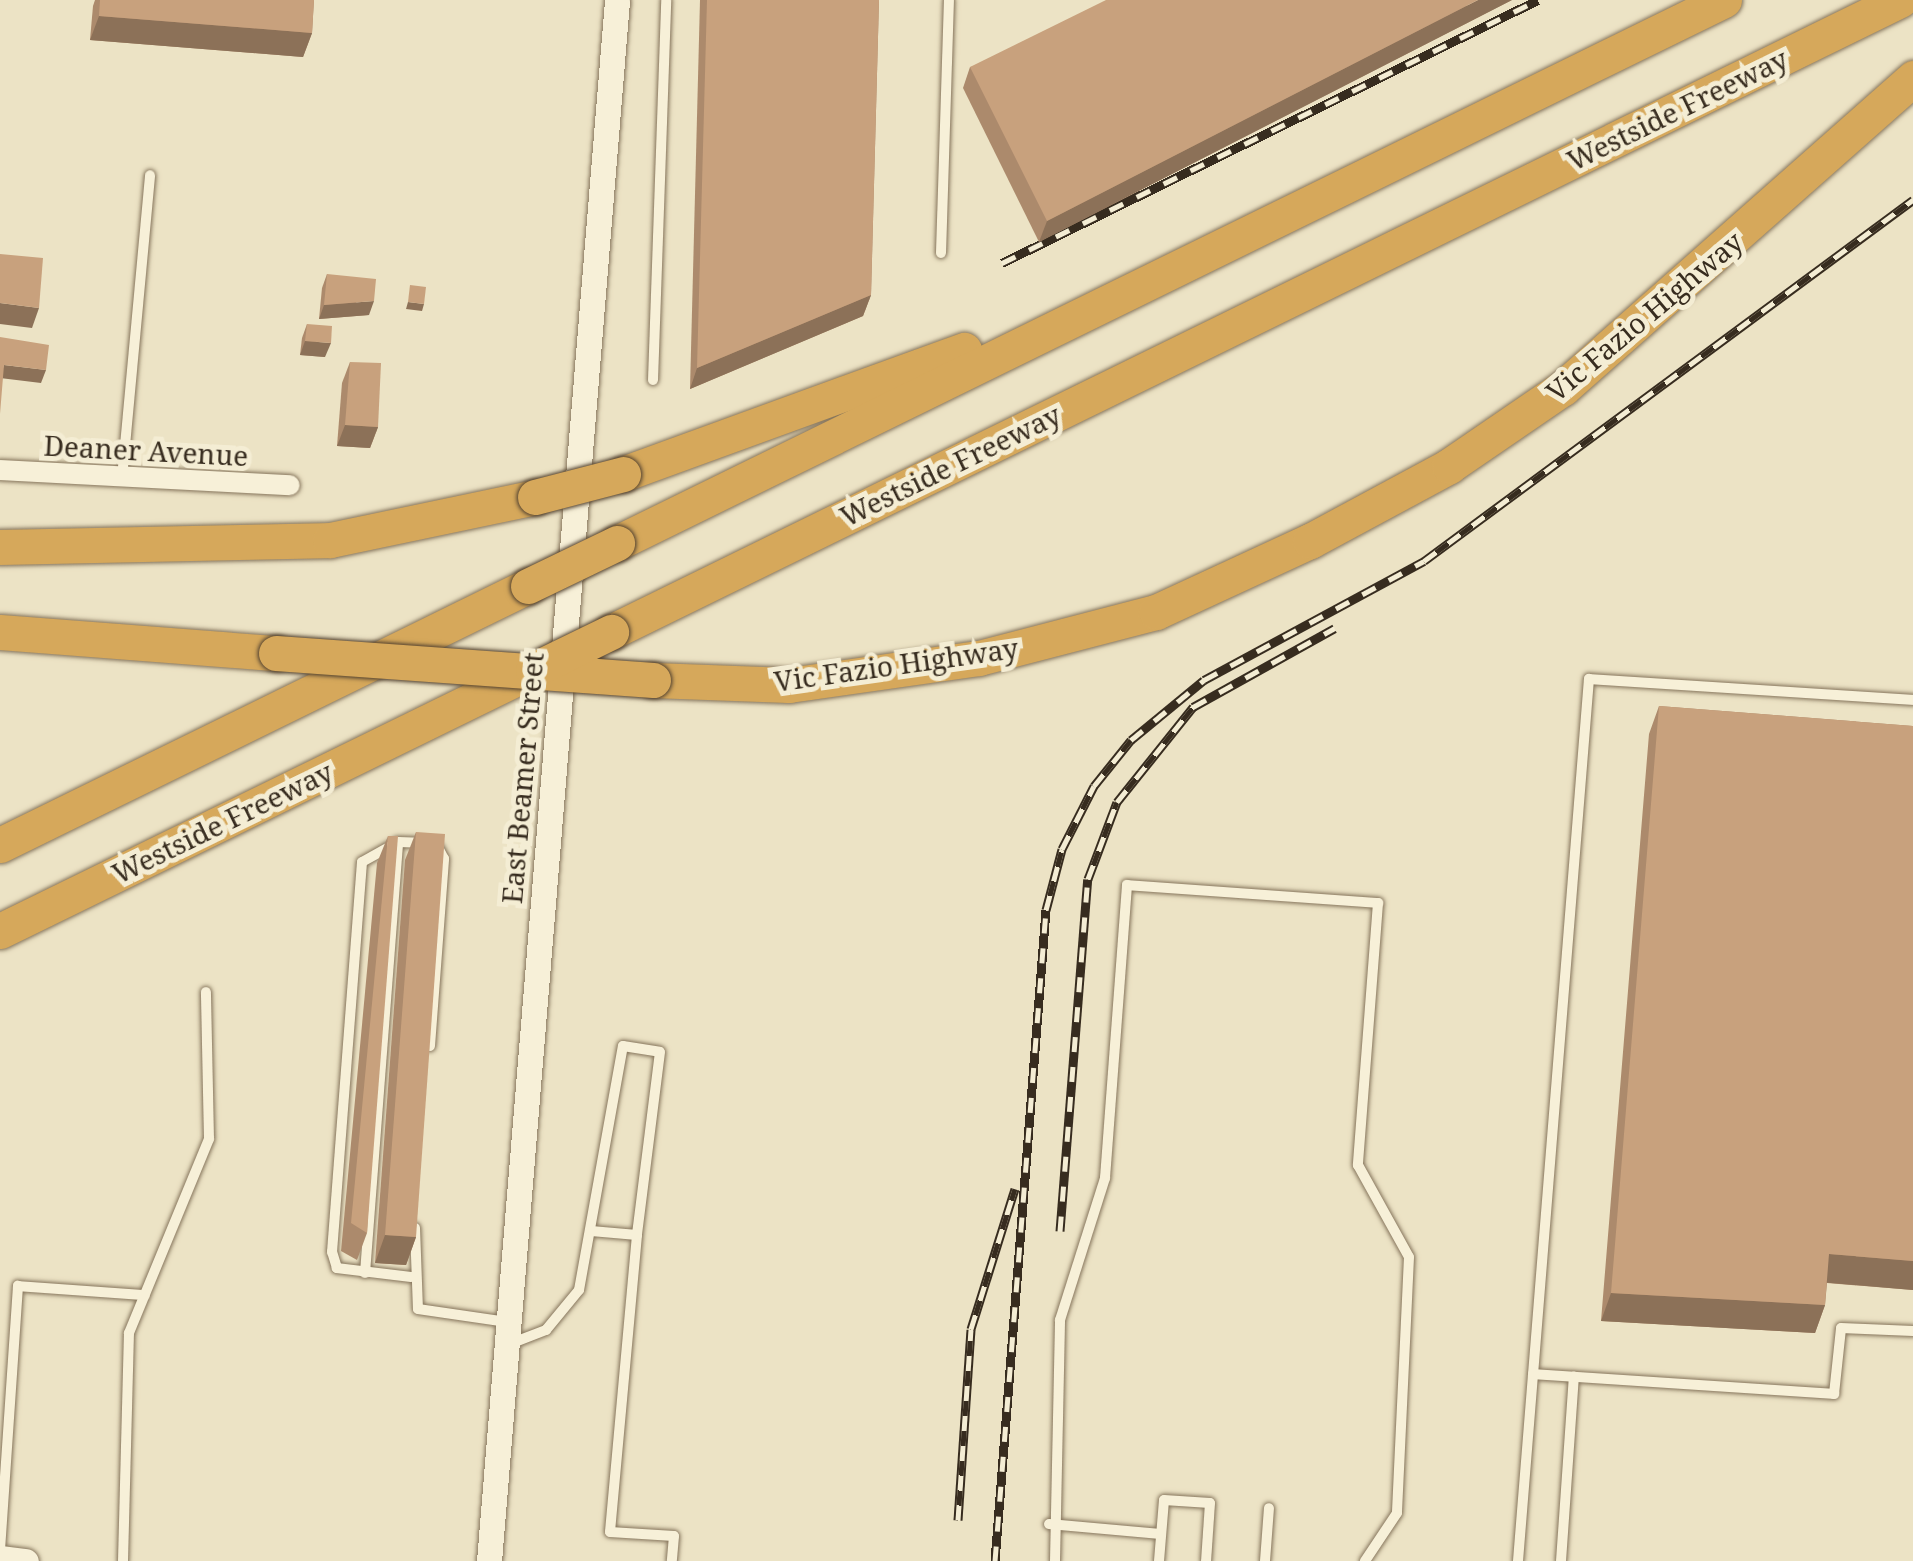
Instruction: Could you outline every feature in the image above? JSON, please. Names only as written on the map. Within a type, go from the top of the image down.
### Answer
[{"type":"highway","points":[[0,845],[1724,0]]},
{"type":"highway","name":"Westside Freeway","points":[[0,930],[1900,0]]},
{"type":"highway","name":"Vic Fazio Highway","points":[[0,632],[653,680],[789,685],[979,658],[1156,612],[1310,541],[1449,466],[1563,388],[1913,78]]},
{"type":"highway","points":[[0,547],[311,542],[535,497],[623,474],[1134,289]]},
{"type":"street","name":"East Beamer Street","points":[[490,1561],[618,0]]},
{"type":"street","name":"Deaner Avenue","points":[[0,470],[122,479],[290,484]]},
{"type":"street","points":[[0,1558],[26,1561]]},
{"type":"lane","points":[[653,380],[666,0]]},
{"type":"lane","points":[[941,253],[949,0]]},
{"type":"lane","points":[[122,479],[150,175]]},
{"type":"lane","points":[[1518,1561],[1589,679],[1913,700]]},
{"type":"lane","points":[[411,1277],[337,1268],[332,1252],[362,862],[398,842],[441,848],[444,859],[429,1058]]},
{"type":"lane","points":[[365,1273],[398,842]]},
{"type":"lane","points":[[1055,1561],[1049,1524],[1060,1320],[1106,1178],[1127,885],[1378,903],[1358,1165],[1409,1257],[1397,1512],[1366,1561]]},
{"type":"lane","points":[[122,1561],[121,1424],[129,1333],[209,1139],[206,992]]},
{"type":"lane","points":[[416,1217],[411,1277],[418,1309],[432,1317],[506,1334],[564,1314],[591,1231],[623,1046],[660,1052],[636,1235],[610,1532],[674,1536],[672,1561]]},
{"type":"lane","points":[[591,1231],[636,1235]]},
{"type":"lane","points":[[0,1550],[18,1286],[145,1295]]},
{"type":"lane","points":[[1533,1374],[1834,1394],[1841,1328],[1913,1331]]},
{"type":"lane","points":[[1560,1561],[1574,1376]]},
{"type":"lane","points":[[1159,1561],[1164,1500],[1210,1504],[1206,1561]]},
{"type":"lane","points":[[1265,1561],[1269,1508]]},
{"type":"lane","points":[[1049,1524],[1161,1534]]},
{"type":"building","points":[[100,0],[314,0],[312,33],[99,16]]},
{"type":"building","points":[[707,0],[879,0],[871,295],[697,368]]},
{"type":"building","points":[[1106,0],[1478,0],[1047,221],[970,67]]},
{"type":"building","points":[[0,254],[43,258],[39,308],[0,303]]},
{"type":"building","points":[[327,274],[376,279],[374,301],[324,305]]},
{"type":"building","points":[[410,285],[426,287],[424,304],[408,302]]},
{"type":"building","points":[[307,324],[332,326],[331,343],[305,341]]},
{"type":"building","points":[[0,337],[49,345],[46,370],[4,365],[0,414]]},
{"type":"building","points":[[350,362],[381,363],[378,427],[345,425]]},
{"type":"building","points":[[1659,706],[1913,726],[1913,1261],[1829,1254],[1825,1305],[1611,1293]]},
{"type":"building","points":[[416,832],[445,834],[416,1237],[385,1235]]},
{"type":"building","points":[[388,836],[398,836],[367,1233],[351,1223]]},
{"type":"railway","points":[[1002,263],[1538,0]]},
{"type":"railway","points":[[995,1561],[1046,910],[1062,849],[1094,786],[1131,740],[1204,680],[1424,561],[1913,200]]},
{"type":"railway","points":[[1060,1231],[1088,879],[1117,802],[1193,707],[1335,628]]},
{"type":"railway","points":[[958,1520],[971,1329],[1015,1189]]}]
